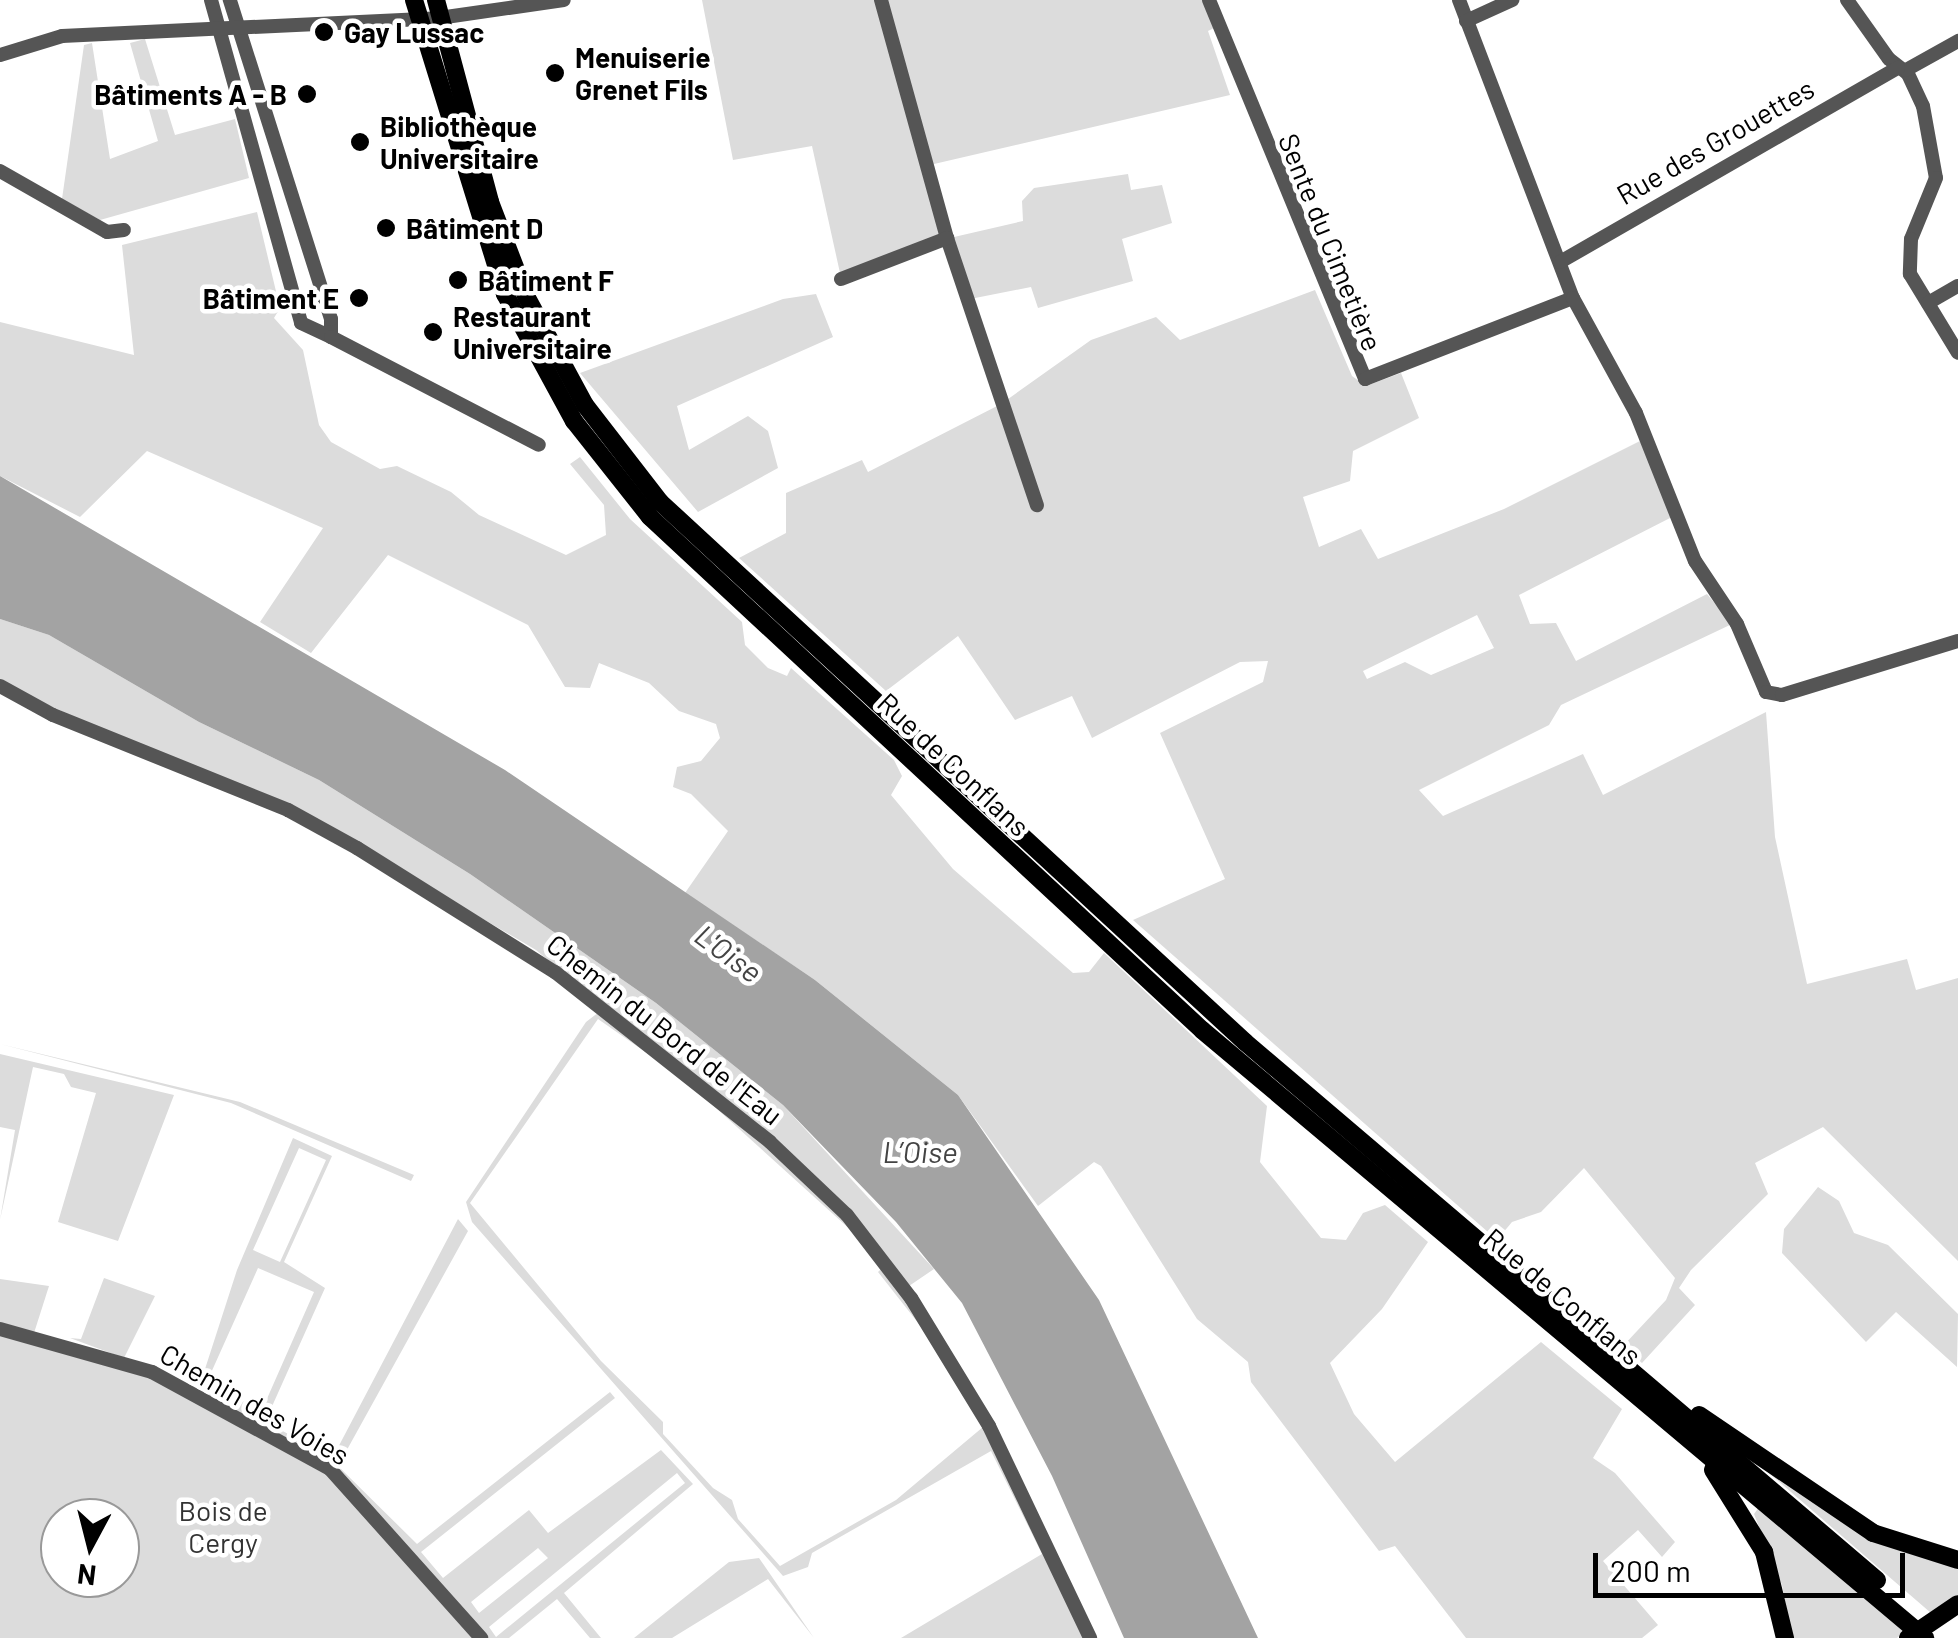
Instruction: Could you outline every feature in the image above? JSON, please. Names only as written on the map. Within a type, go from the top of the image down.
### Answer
[{"type":"main road","name":"Rue de Conflans","points":[[438,9],[490,202],[534,316],[585,405],[660,502],[1199,1001],[1634,1373]]},
{"type":"main road","name":"Rue de Conflans","points":[[416,10],[505,294],[568,412],[643,509],[1190,1019],[1665,1418]]},
{"type":"main road","points":[[1634,1373],[1873,1532],[1958,1560]]},
{"type":"main road","points":[[1634,1373],[1894,1602],[1926,1638]]},
{"type":"main road","points":[[1665,1418],[1940,1638]]},
{"type":"main road","points":[[1665,1418],[1746,1516],[1771,1572],[1785,1638]]},
{"type":"main road","points":[[1908,1638],[1958,1604]]},
{"type":"street","points":[[211,0],[302,323],[539,444]]},
{"type":"street","points":[[230,0],[312,260],[331,337]]},
{"type":"street","points":[[0,55],[42,38],[564,0]]},
{"type":"street","points":[[882,0],[947,238],[1037,505]]},
{"type":"street","name":"Sente du Cimetière","points":[[1209,0],[1364,379],[1573,298]]},
{"type":"street","points":[[1459,0],[1573,298],[1636,413],[1695,561],[1733,617],[1771,696],[1958,641]]},
{"type":"street","points":[[1466,22],[1512,0]]},
{"type":"street","points":[[1847,0],[1902,69],[1935,161],[1932,192],[1910,248],[1910,274],[1958,353]]},
{"type":"street","name":"Rue des Grouettes","points":[[1560,262],[1830,102],[1958,41]]},
{"type":"street","points":[[0,171],[107,232],[124,230]]},
{"type":"street","points":[[841,279],[947,238]]},
{"type":"street","points":[[286,268],[312,260]]},
{"type":"street","points":[[1928,303],[1958,286]]},
{"type":"street","name":"Chemin du Bord de l'Eau","points":[[0,686],[52,715],[288,810],[357,848],[544,964],[756,1129],[846,1215],[911,1298],[989,1426],[1090,1638]]},
{"type":"street","name":"Chemin des Voies","points":[[0,1329],[152,1372],[330,1469],[481,1638]]},
{"type":"green space","points":[[702,0],[1206,0],[1216,27],[1208,31],[1230,95],[934,164],[945,237],[840,273],[812,146],[733,160]]},
{"type":"green space","points":[[145,39],[175,135],[235,119],[249,178],[100,220],[62,199],[84,45],[92,43],[110,159],[158,141],[130,43]]},
{"type":"green space","points":[[1128,174],[1131,190],[1162,185],[1172,223],[1122,239],[1133,281],[1038,308],[1031,287],[965,300],[954,237],[1023,221],[1022,201],[1034,188]]},
{"type":"green space","points":[[257,212],[280,308],[274,318],[303,350],[319,425],[331,442],[380,469],[397,466],[451,492],[479,515],[566,555],[606,535],[604,505],[570,464],[580,457],[630,519],[742,622],[745,645],[768,668],[787,676],[791,668],[894,760],[902,776],[891,795],[953,869],[1073,973],[1089,972],[1104,953],[1267,1106],[1260,1162],[1321,1238],[1346,1240],[1363,1213],[1385,1205],[1428,1242],[1382,1309],[1330,1363],[1354,1414],[1395,1462],[1541,1342],[1622,1409],[1593,1458],[1615,1473],[1675,1542],[1662,1557],[1638,1530],[1603,1561],[1658,1625],[1642,1638],[1466,1638],[1395,1546],[1379,1551],[1251,1382],[1248,1362],[1197,1319],[1101,1166],[1094,1162],[1038,1206],[958,1095],[815,980],[685,893],[728,831],[691,794],[673,787],[677,767],[701,761],[720,738],[716,724],[679,711],[649,683],[599,663],[590,688],[565,687],[528,625],[388,555],[311,653],[260,622],[323,528],[147,451],[80,517],[0,476],[0,322],[134,355],[122,245]]},
{"type":"green space","points":[[1315,290],[1352,376],[1366,386],[1401,373],[1419,418],[1353,451],[1350,481],[1303,497],[1319,547],[1361,529],[1378,559],[1504,509],[1640,441],[1672,517],[1519,595],[1530,624],[1556,623],[1576,661],[1707,594],[1732,624],[1561,705],[1549,725],[1419,790],[1443,816],[1583,754],[1603,795],[1766,712],[1775,837],[1807,984],[1907,959],[1916,990],[1958,978],[1958,1261],[1823,1127],[1755,1163],[1768,1194],[1691,1270],[1679,1288],[1695,1305],[1642,1363],[1623,1346],[1666,1300],[1675,1278],[1584,1168],[1541,1212],[1512,1222],[1497,1240],[1133,920],[1225,879],[1160,733],[1263,682],[1268,661],[1240,662],[1092,738],[1072,696],[1015,720],[958,636],[886,691],[739,558],[786,533],[786,493],[862,460],[868,472],[1001,404],[1091,340],[1156,317],[1180,340]],"holes":[[[1477,615],[1494,648],[1431,675],[1405,662],[1367,679],[1363,671]]]},
{"type":"green space","points":[[816,294],[833,337],[677,406],[689,450],[748,416],[768,431],[778,468],[698,512],[580,373],[783,299]]},
{"type":"green space","points":[[0,619],[49,635],[199,722],[319,780],[470,874],[656,1003],[783,1105],[934,1269],[909,1286],[853,1218],[536,950],[360,847],[0,683]]},
{"type":"green space","points":[[599,1012],[758,1134],[868,1243],[972,1401],[1085,1638],[901,1638],[1042,1554],[991,1451],[812,1553],[808,1567],[783,1576],[472,1222],[466,1202],[586,1022]],"holes":[[[598,1019],[684,1079],[854,1233],[883,1267],[878,1272],[926,1333],[983,1427],[896,1500],[780,1566],[738,1519],[732,1500],[713,1488],[663,1434],[663,1422],[601,1361],[470,1203]]]},
{"type":"green space","points":[[0,1044],[240,1102],[414,1175],[411,1181],[231,1103]]},
{"type":"green space","points":[[0,1054],[174,1095],[118,1241],[58,1222],[96,1093],[71,1087],[64,1074],[33,1067],[0,1220],[15,1130],[0,1127]]},
{"type":"green space","points":[[293,1138],[332,1156],[284,1262],[325,1288],[265,1422],[333,1457],[458,1219],[468,1231],[338,1466],[417,1544],[610,1392],[615,1398],[421,1552],[443,1578],[529,1510],[548,1533],[661,1450],[693,1484],[564,1593],[601,1638],[590,1638],[557,1599],[509,1638],[484,1638],[338,1470],[205,1397],[205,1369],[237,1270]],"holes":[[[299,1148],[326,1160],[280,1262],[253,1250]],[[258,1268],[314,1292],[262,1410],[206,1384]],[[677,1473],[685,1483],[496,1637],[489,1627]],[[538,1548],[548,1558],[479,1613],[471,1602]]]},
{"type":"green space","points":[[1818,1187],[1839,1201],[1854,1233],[1888,1245],[1958,1314],[1957,1367],[1896,1312],[1866,1342],[1782,1253],[1784,1229]]},
{"type":"green space","points":[[104,1278],[155,1296],[124,1358],[70,1338],[81,1339]]},
{"type":"green space","points":[[0,1279],[49,1286],[34,1333],[0,1325]]},
{"type":"green space","name":"Bois de Cergy","points":[[0,1335],[145,1374],[324,1465],[480,1638],[0,1638]]},
{"type":"green space","points":[[1762,1467],[1877,1542],[1958,1566],[1958,1597],[1931,1613]]},
{"type":"green space","points":[[1759,1507],[1908,1628],[1897,1638],[1792,1638],[1782,1585],[1754,1514]]},
{"type":"green space","points":[[759,1558],[814,1638],[768,1579],[672,1638],[634,1638],[729,1562]]},
{"type":"water","name":"L’Oise","points":[[0,476],[505,770],[815,980],[958,1095],[1099,1300],[1258,1638],[1124,1638],[1052,1476],[962,1303],[896,1222],[783,1105],[656,1003],[470,874],[319,780],[199,722],[49,635],[0,619]]},
{"type":"place","name":"Gay Lussac","points":[[324,32]]},
{"type":"place","name":"Menuiserie Grenet Fils","points":[[555,73]]},
{"type":"place","name":"Bâtiments A - B","points":[[307,94]]},
{"type":"place","name":"Bibliothèque Universitaire","points":[[360,142]]},
{"type":"place","name":"Bâtiment D","points":[[386,228]]},
{"type":"place","name":"Bâtiment F","points":[[458,280]]},
{"type":"place","name":"Bâtiment E","points":[[359,298]]},
{"type":"place","name":"Restaurant Universitaire","points":[[433,332]]},
{"type":"water label","name":"L'Oise","points":[[729,953]]}]
